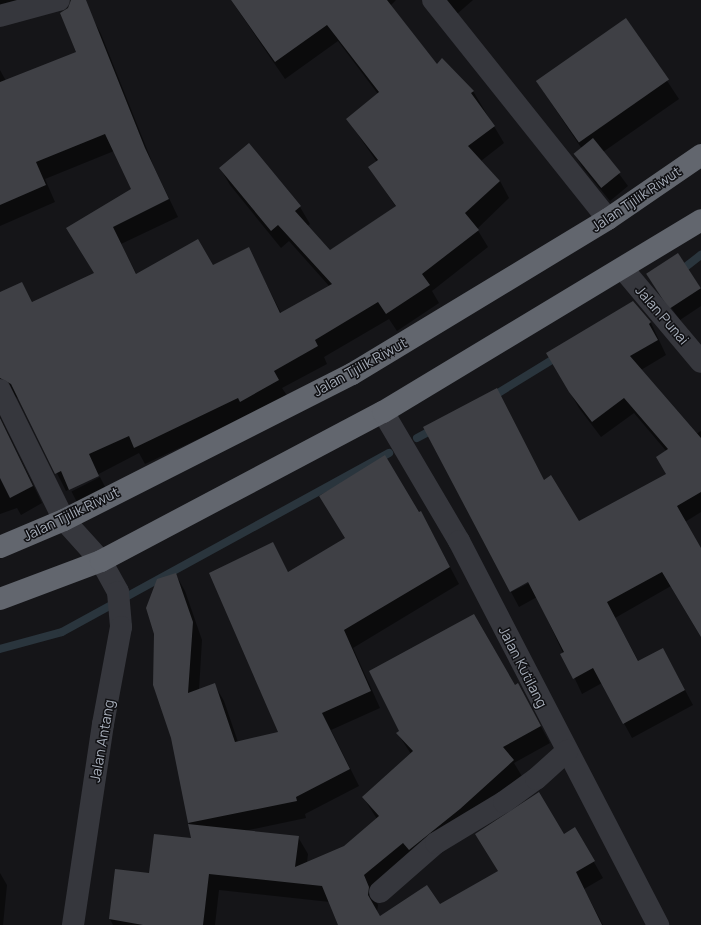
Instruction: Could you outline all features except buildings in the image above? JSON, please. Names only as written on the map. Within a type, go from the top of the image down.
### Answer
[{"type":"highway","name":"Jalan Tjilik Riwut","points":[[0,547],[64,520],[352,374],[608,219],[701,155]]},
{"type":"highway","points":[[0,599],[101,561],[383,412],[623,269],[701,220]]},
{"type":"street","points":[[0,16],[58,0]]},
{"type":"street","points":[[433,0],[608,219]]},
{"type":"street","name":"Jalan Punai","points":[[623,269],[701,362]]},
{"type":"street","name":"Jalan Antang","points":[[0,390],[64,520],[101,561],[118,592],[121,627],[103,724],[73,925]]},
{"type":"street","name":"Jalan Kutilang","points":[[383,412],[459,541],[658,925]]},
{"type":"street","points":[[380,892],[436,843],[504,802],[536,779],[567,751]]},
{"type":"waterway","points":[[679,272],[701,255]]},
{"type":"waterway","points":[[490,398],[560,355]]},
{"type":"waterway","points":[[417,438],[436,428]]},
{"type":"waterway","points":[[0,649],[62,632],[389,453]]}]
